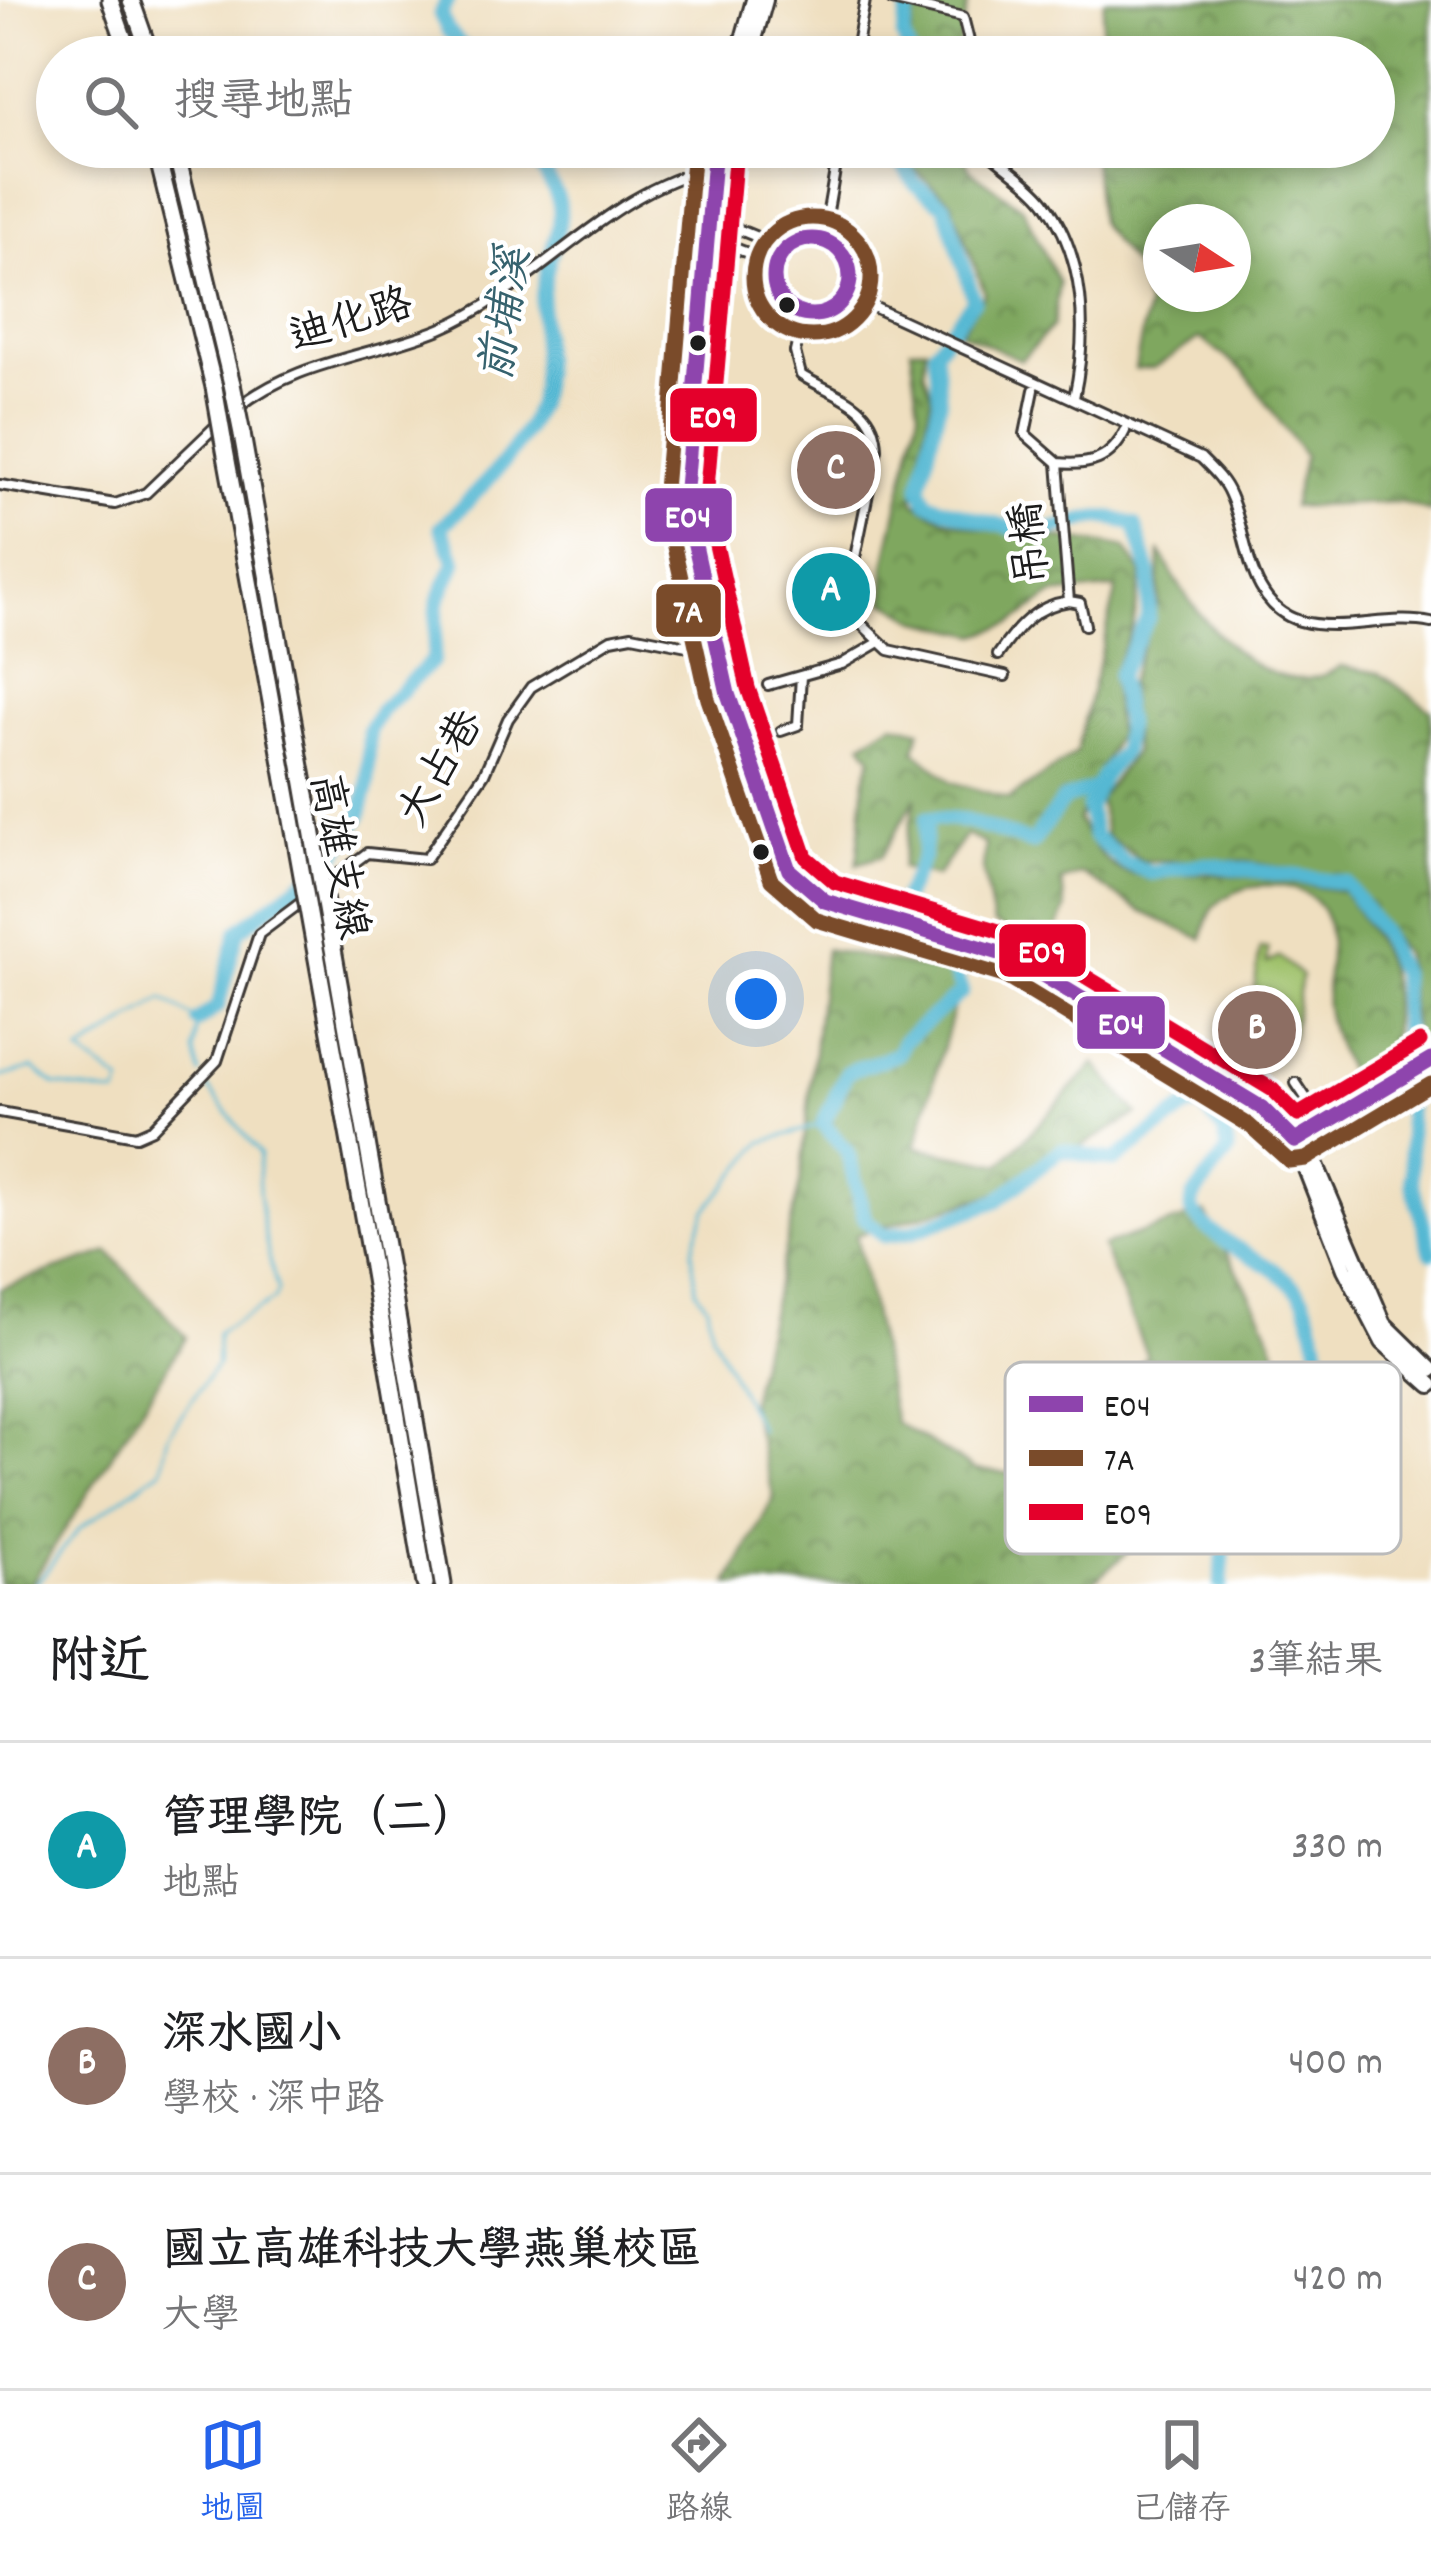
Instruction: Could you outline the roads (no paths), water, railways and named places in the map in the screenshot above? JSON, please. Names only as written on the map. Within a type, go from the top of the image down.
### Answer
[{"type":"highway","points":[[110,0],[123,36]]},
{"type":"highway","points":[[131,0],[144,36]]},
{"type":"highway","name":"高雄支線","points":[[159,168],[214,387],[443,1584]]},
{"type":"highway","name":"高雄支線","points":[[180,168],[232,383],[286,681],[381,1268],[424,1584]]},
{"type":"main road","points":[[744,36],[754,0]]},
{"type":"main road","points":[[755,36],[765,0]]},
{"type":"main road","points":[[717,168],[685,500],[715,637],[779,852],[819,898],[1031,955],[1237,1079],[1297,1132],[1384,1324],[1431,1370]]},
{"type":"main road","points":[[1297,1132],[1362,1304],[1383,1342],[1431,1385]]},
{"type":"street","points":[[859,36],[865,0]]},
{"type":"street","points":[[892,0],[964,16],[968,36]]},
{"type":"street","name":"迪化路","points":[[0,485],[101,504],[146,493],[202,437],[278,379],[441,328],[511,288],[641,191],[711,168]]},
{"type":"street","points":[[823,240],[835,168]]},
{"type":"street","points":[[1008,168],[1031,187],[1062,232],[1085,328],[1073,398]]},
{"type":"street","points":[[712,230],[786,249],[823,240]]},
{"type":"street","points":[[712,230],[777,264]]},
{"type":"street","points":[[786,249],[777,264],[777,293],[804,314],[828,311],[845,294],[845,261],[823,240]]},
{"type":"street","points":[[845,294],[1201,458],[1230,495],[1253,575],[1274,604],[1295,620],[1331,626],[1431,623]]},
{"type":"street","points":[[804,314],[795,352],[801,375],[850,399],[875,430],[877,449],[848,592],[855,618],[878,643],[1005,676]]},
{"type":"street","name":"吊橋","points":[[1034,390],[1025,434],[1058,463],[1069,602],[1080,603],[1085,625]]},
{"type":"street","points":[[1058,463],[1101,460],[1114,454],[1125,430]]},
{"type":"street","points":[[998,655],[1022,623],[1045,606],[1069,602]]},
{"type":"street","name":"大占巷","points":[[0,1112],[136,1136],[152,1129],[217,1061],[259,934],[367,853],[426,859],[484,774],[508,719],[531,687],[611,639],[632,635],[686,647],[715,637]]},
{"type":"street","points":[[768,685],[842,664],[878,643]]},
{"type":"street","points":[[782,731],[798,725],[801,676]]},
{"type":"street","points":[[1297,1132],[1320,1110],[1431,1046]]},
{"type":"street","points":[[1297,1132],[1431,1060]]},
{"type":"street","points":[[1296,1082],[1320,1110]]},
{"type":"waterway","name":"前埔溪","points":[[448,0],[440,14],[453,36]]},
{"type":"waterway","points":[[903,36],[910,0]]},
{"type":"waterway","name":"前埔溪","points":[[198,1021],[218,1006],[238,931],[333,859],[360,816],[368,785],[369,730],[381,710],[433,660],[438,600],[456,562],[441,527],[503,463],[529,424],[542,384],[543,291],[560,216],[554,188],[541,168]]},
{"type":"waterway","points":[[904,168],[915,184],[945,206],[974,300],[935,350],[940,400],[920,488],[927,502],[1006,527],[1039,530],[1093,518],[1135,525],[1150,574],[1148,618],[1118,676],[1126,723],[1123,751],[1102,777],[1088,808],[1094,836],[1124,862],[1151,873],[1204,864],[1346,883],[1383,935],[1401,976],[1412,1183],[1431,1252]]},
{"type":"waterway","points":[[1097,787],[1063,800],[1032,843],[966,821],[927,818],[923,857],[901,904],[911,934],[954,970],[962,992],[903,1041],[898,1054],[847,1072],[823,1124],[847,1151],[865,1219],[884,1236],[912,1232],[997,1201],[1061,1150],[1114,1161],[1189,1106],[1201,1105],[1224,1131],[1228,1151],[1193,1198],[1191,1210],[1217,1235],[1292,1284],[1304,1298],[1322,1362]]},
{"type":"waterway","points":[[0,1077],[33,1068],[55,1085],[117,1095],[122,1083],[80,1053],[163,999],[198,1021],[194,1051],[200,1074]]},
{"type":"waterway","points":[[36,1584],[79,1529],[161,1470],[168,1435],[217,1364],[217,1333],[274,1300],[278,1291],[263,1222],[260,1154],[204,1083]]},
{"type":"waterway","points":[[760,1430],[712,1335],[707,1306],[696,1290],[692,1250],[705,1211],[763,1142],[823,1124]]},
{"type":"waterway","points":[[1221,1584],[1223,1554]]},
{"type":"place","name":"國立高雄科技大學燕巢校區","points":[[836,470]]},
{"type":"place","name":"管理學院（二）","points":[[831,592]]},
{"type":"place","name":"深水國小","points":[[1257,1030]]}]
